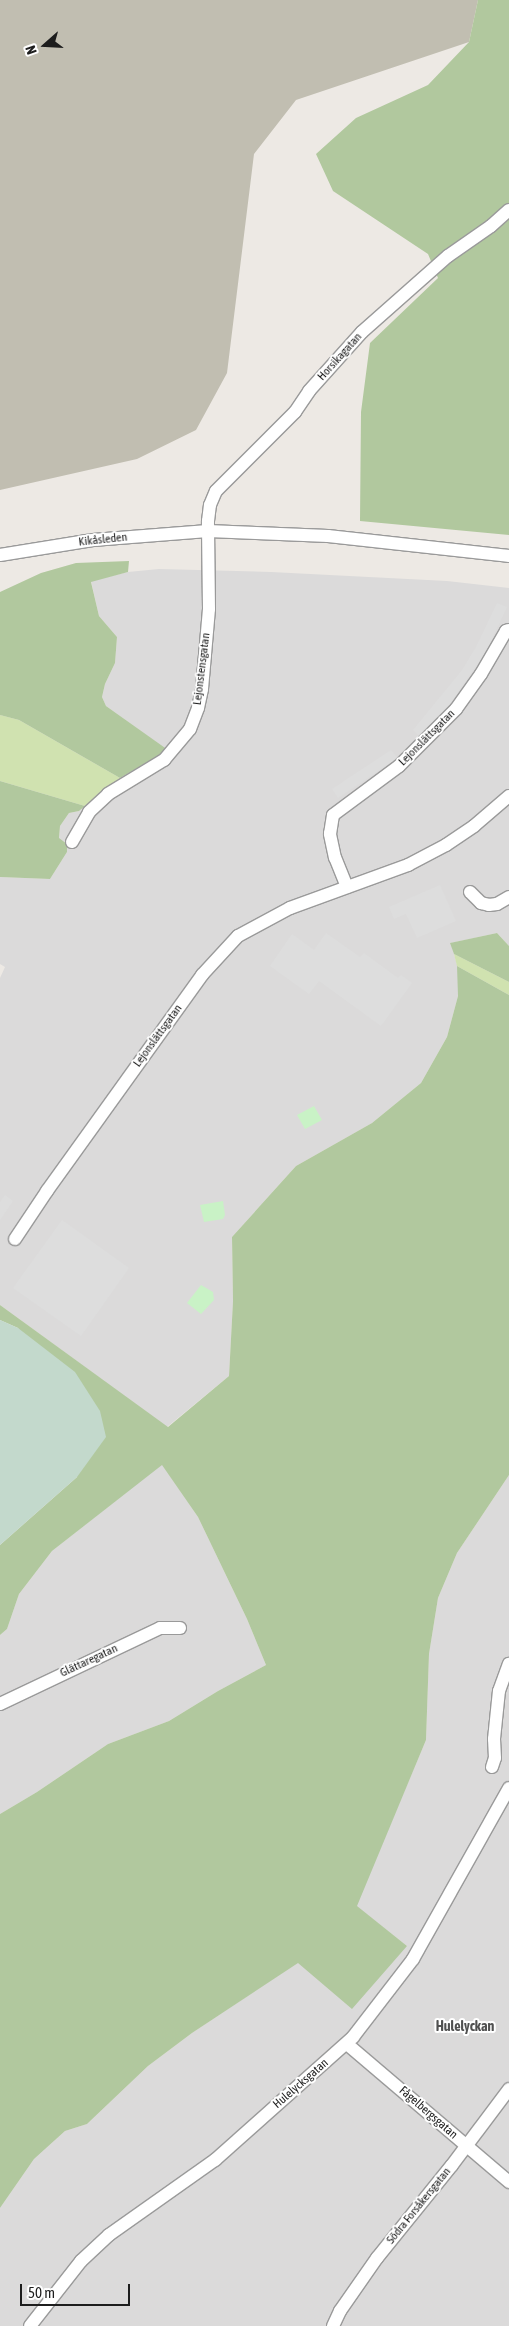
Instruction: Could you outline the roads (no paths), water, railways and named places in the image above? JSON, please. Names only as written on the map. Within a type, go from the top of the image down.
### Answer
[{"type":"street","name":"Horsikagatan","points":[[208,532],[210,505],[216,491],[295,412],[309,391],[356,338],[448,256],[491,226],[509,210]]},
{"type":"street","name":"Kikåsleden","points":[[0,555],[93,540],[208,532]]},
{"type":"street","points":[[208,532],[328,536],[509,556]]},
{"type":"street","name":"Lejonstensgatan","points":[[72,842],[89,812],[108,794],[164,760],[190,729],[198,708],[202,689],[209,609],[208,532]]},
{"type":"street","name":"Lejonslättsgatan","points":[[348,887],[335,858],[330,834],[334,815],[399,766],[450,716],[481,674],[509,630]]},
{"type":"street","name":"Lejonslättsgatan","points":[[15,1239],[46,1192],[202,975],[238,936],[290,908],[408,865],[446,845],[474,826],[509,796]]},
{"type":"street","points":[[470,892],[481,903],[489,905],[497,904],[509,897]]},
{"type":"street","name":"Glättaregatan","points":[[0,1704],[160,1628],[180,1628]]},
{"type":"street","points":[[492,1767],[495,1758],[494,1739],[500,1691],[509,1664]]},
{"type":"street","name":"Hulelycksgatan","points":[[30,2326],[81,2261],[109,2235],[215,2160],[347,2044],[413,1959],[509,1788]]},
{"type":"street","name":"Fågelbergsgatan","points":[[347,2044],[509,2182]]},
{"type":"street","name":"Södra Forsåkersgatan","points":[[333,2326],[340,2311],[377,2258],[452,2165],[509,2089]]},
{"type":"district","name":"Hulelyckan","points":[[465,2026]]}]
